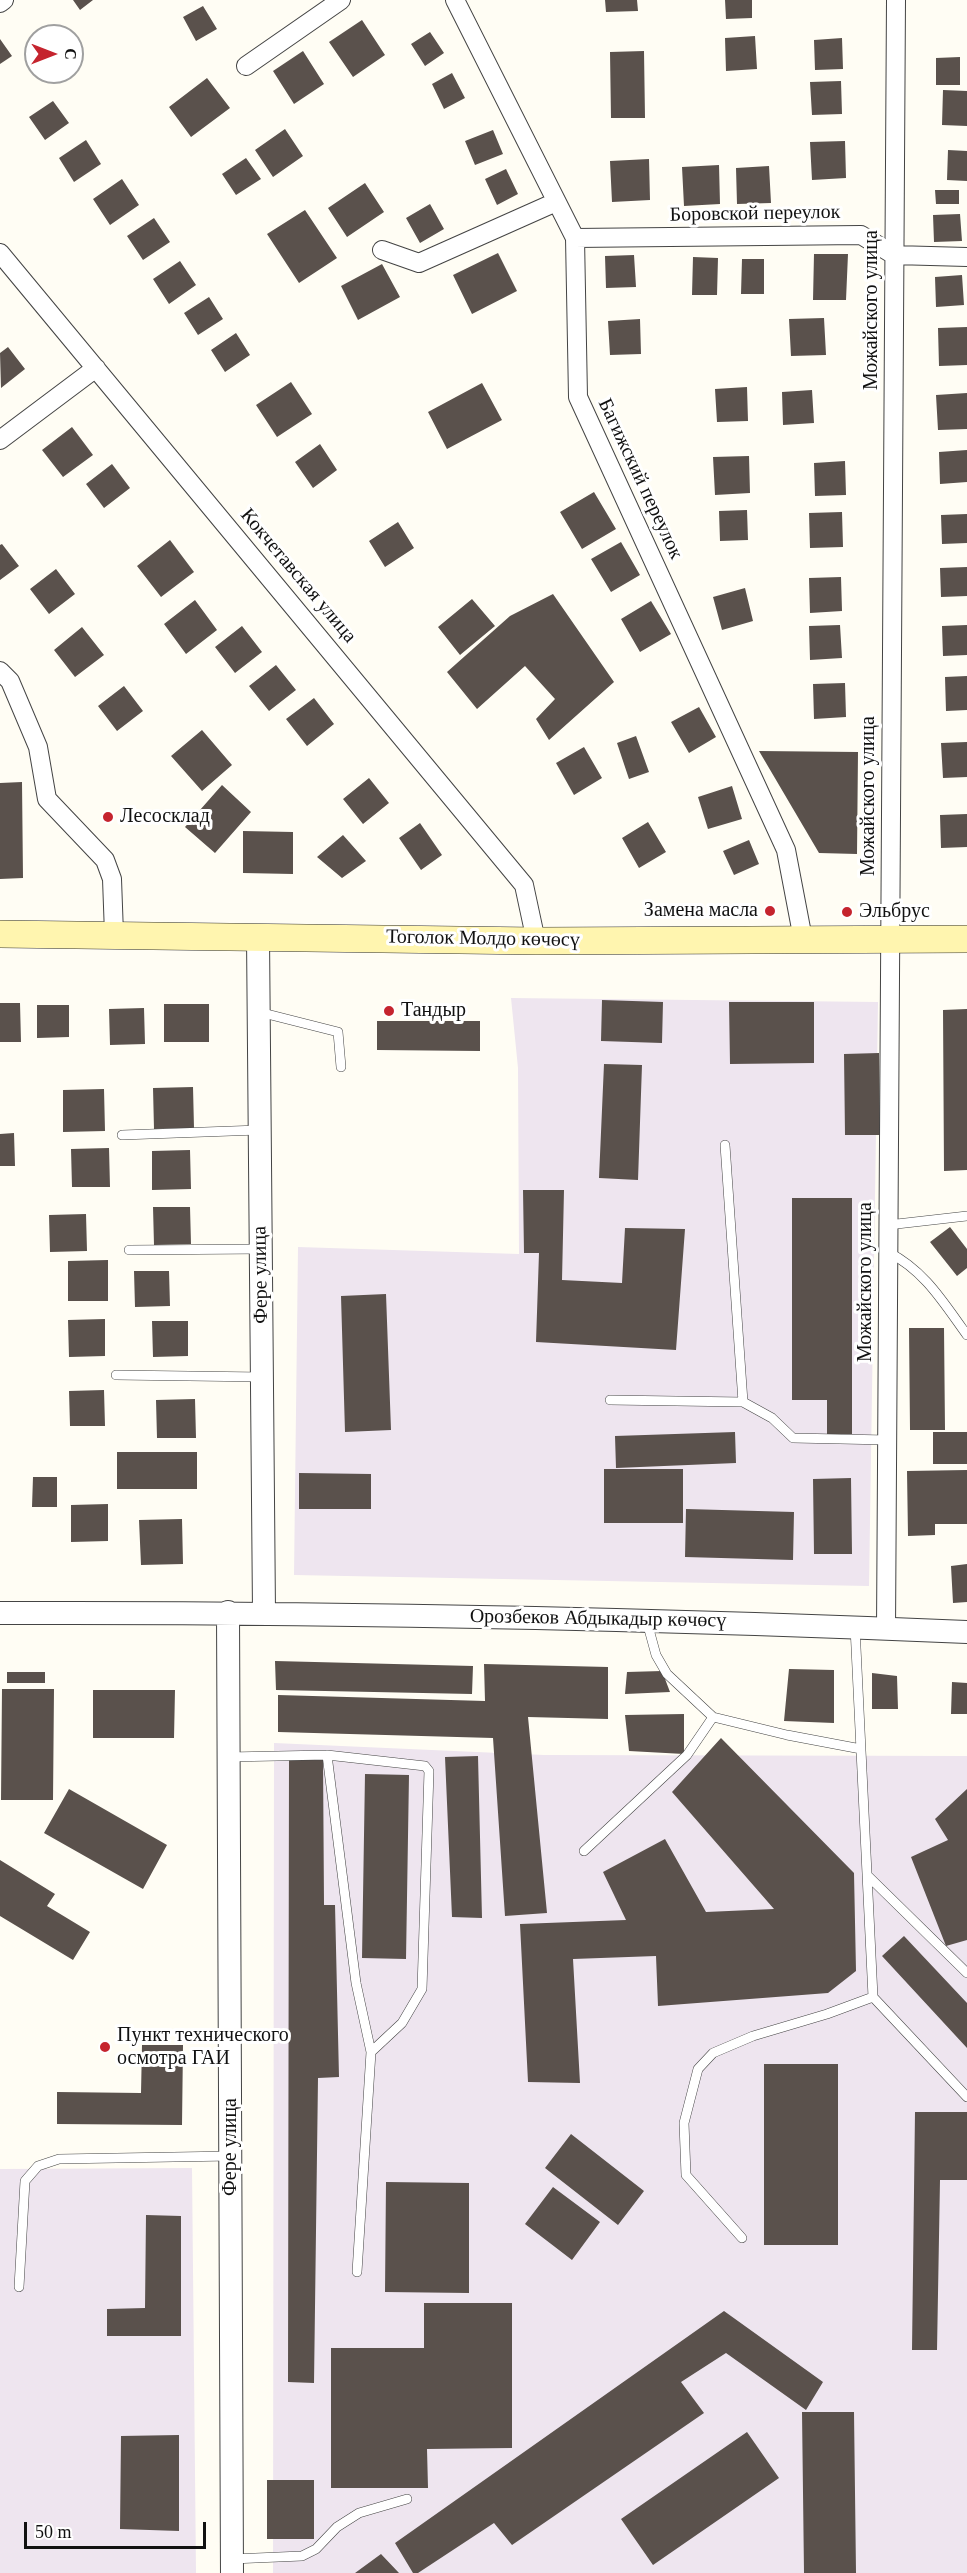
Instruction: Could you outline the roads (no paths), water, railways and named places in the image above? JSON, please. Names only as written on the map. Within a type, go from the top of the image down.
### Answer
[{"type":"main road","name":"Тоголок Молдо көчөсү","points":[[0,934],[536,941],[967,939]]},
{"type":"street","points":[[246,66],[341,0]]},
{"type":"street","name":"Багижский переулок","points":[[455,0],[574,238],[578,397],[786,850],[803,939]]},
{"type":"street","name":"Можайского улица","points":[[886,1628],[896,0]]},
{"type":"street","points":[[382,250],[419,263],[556,202]]},
{"type":"street","name":"Боровской переулок","points":[[574,238],[861,235],[894,255],[967,257]]},
{"type":"street","name":"Кокчетавская улица","points":[[0,253],[524,885],[536,941]]},
{"type":"street","points":[[0,440],[96,368]]},
{"type":"street","points":[[0,671],[10,681],[38,747],[47,799],[105,860],[112,879],[114,934]]},
{"type":"street","name":"Фере улица","points":[[258,937],[264,1612]]},
{"type":"street","name":"Фере улица","points":[[228,1612],[232,2566]]},
{"type":"street","name":"Орозбеков Абдыкадыр көчөсү","points":[[0,1613],[264,1612],[646,1619],[967,1632]]},
{"type":"lane","points":[[259,1012],[338,1032],[341,1067]]},
{"type":"lane","points":[[122,1135],[259,1130]]},
{"type":"lane","points":[[725,1145],[743,1402]]},
{"type":"lane","points":[[888,1225],[967,1216]]},
{"type":"lane","points":[[129,1250],[261,1249]]},
{"type":"lane","points":[[888,1252],[908,1262],[926,1279],[967,1335]]},
{"type":"lane","points":[[116,1376],[262,1377]]},
{"type":"lane","points":[[610,1400],[743,1402],[772,1418],[794,1438],[887,1440]]},
{"type":"lane","points":[[646,1619],[656,1655],[668,1674],[713,1717],[861,1749]]},
{"type":"lane","points":[[855,1627],[873,1997],[967,2097]]},
{"type":"lane","points":[[584,1851],[687,1755],[713,1717]]},
{"type":"lane","points":[[228,1757],[327,1755],[425,1766],[429,1771],[422,1989],[402,2024],[371,2052]]},
{"type":"lane","points":[[327,1755],[356,1983],[371,2052],[357,2272]]},
{"type":"lane","points":[[867,1875],[967,1973]]},
{"type":"lane","points":[[742,2238],[686,2175],[684,2123],[698,2069],[713,2053],[753,2036],[827,2014],[873,1997]]},
{"type":"lane","points":[[19,2287],[25,2181],[38,2166],[59,2159],[231,2156]]},
{"type":"lane","points":[[232,2566],[302,2556],[316,2549],[337,2527],[359,2513],[407,2499]]},
{"type":"place","name":"Лесосклад","points":[[108,817]]},
{"type":"place","name":"Замена масла","points":[[770,911]]},
{"type":"place","name":"Эльбрус","points":[[847,912]]},
{"type":"place","name":"Тандыр","points":[[389,1011]]},
{"type":"place","name":"Пункт технического осмотра ГАИ","points":[[105,2047]]}]
